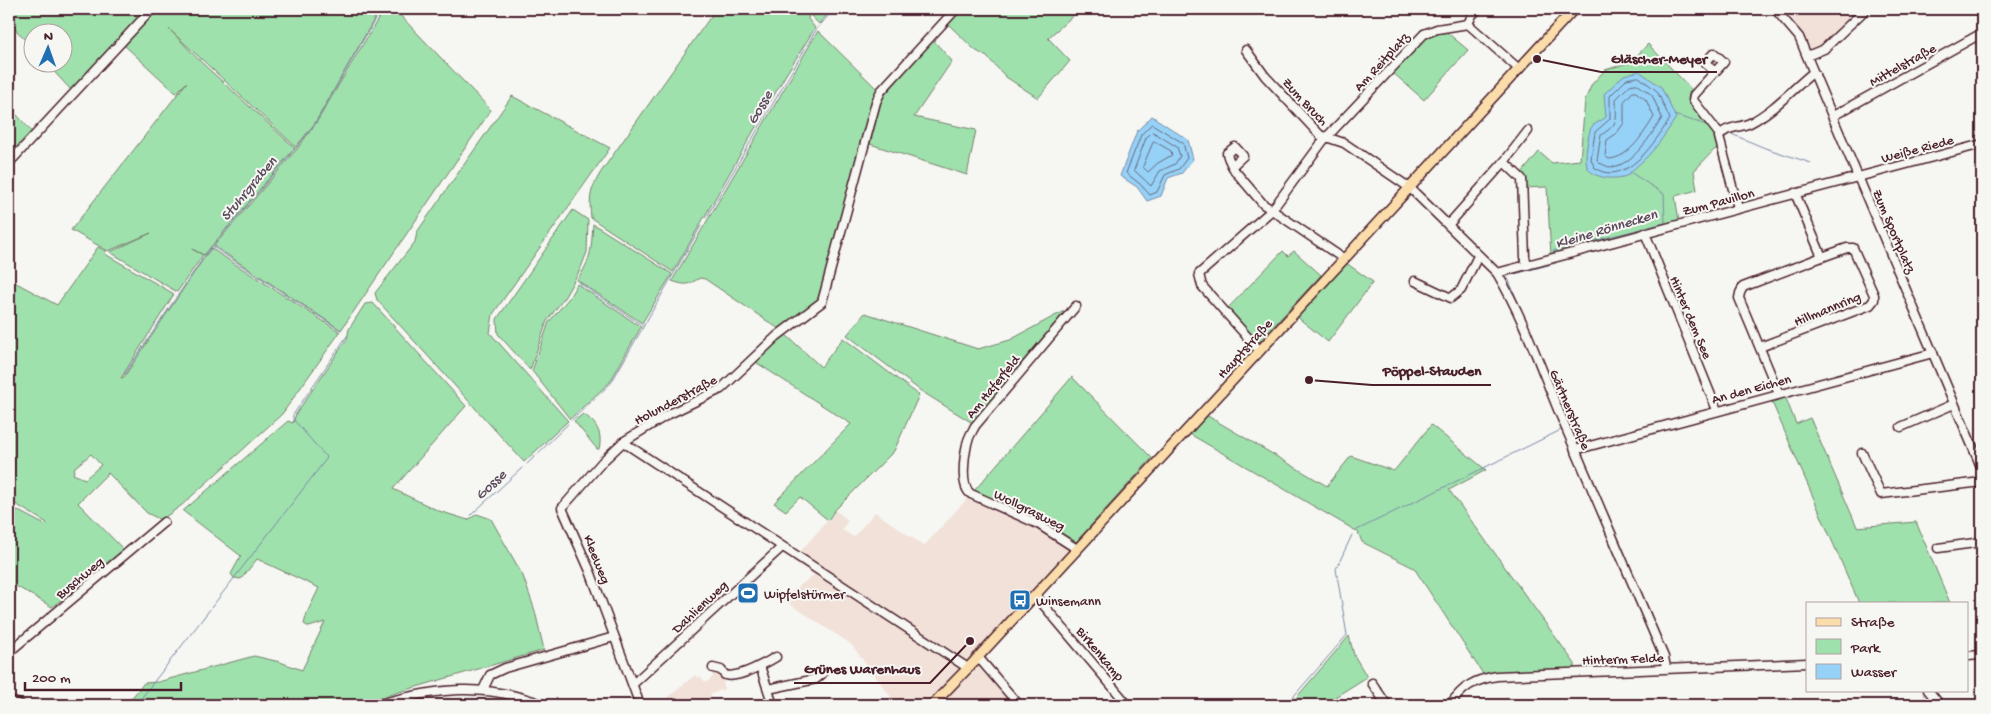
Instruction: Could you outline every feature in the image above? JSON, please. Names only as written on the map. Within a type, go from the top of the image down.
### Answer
[{"type":"main road","name":"Hauptstraße","points":[[932,705],[1574,9]]},
{"type":"street","points":[[9,163],[152,9]]},
{"type":"street","name":"Holunderstraße","points":[[623,442],[667,415],[721,389],[777,336],[822,302],[876,102],[881,91],[956,9]]},
{"type":"street","points":[[1478,9],[1472,15],[1468,24],[1519,69]]},
{"type":"street","name":"Zum Sportplatz","points":[[1775,9],[1794,30],[1807,56],[1982,470]]},
{"type":"street","points":[[1807,56],[1824,49],[1866,9]]},
{"type":"street","name":"Am Reitplatz","points":[[1260,351],[1202,286],[1199,274],[1272,210],[1325,138],[1424,34],[1437,29],[1468,24]]},
{"type":"street","name":"Mittelstraße","points":[[1832,116],[1982,33]]},
{"type":"street","name":"Zum Bruch","points":[[1246,50],[1265,76],[1320,135],[1344,143],[1410,188]]},
{"type":"street","points":[[1715,72],[1694,96],[1693,100],[1720,135],[1719,138],[1738,208]]},
{"type":"street","points":[[1720,135],[1724,131],[1749,123],[1760,116],[1810,75],[1815,74]]},
{"type":"street","points":[[1448,225],[1504,162],[1528,131]]},
{"type":"street","name":"Weiße Riede","points":[[1858,177],[1982,144]]},
{"type":"street","points":[[1504,162],[1522,179],[1525,257],[1527,265]]},
{"type":"street","points":[[1232,166],[1263,204],[1344,259]]},
{"type":"street","name":"Zum Pavillon","points":[[1497,274],[1858,177]]},
{"type":"street","name":"Gärtnerstraße","points":[[1410,188],[1497,274],[1515,310],[1664,657],[1666,668]]},
{"type":"street","points":[[1795,194],[1822,257]]},
{"type":"street","name":"Hinter dem See","points":[[1645,233],[1716,410]]},
{"type":"street","name":"Hillmannring","points":[[1760,347],[1870,305],[1874,300],[1874,295],[1853,248],[1847,248],[1822,257],[1743,288],[1740,292],[1739,298],[1779,394]]},
{"type":"street","points":[[1415,281],[1451,298],[1461,290],[1478,256]]},
{"type":"street","name":"Am Haferfeld","points":[[971,494],[967,491],[964,484],[964,477],[967,444],[975,426],[1076,306]]},
{"type":"street","name":"An den Eichen","points":[[1575,450],[1716,410],[1933,353]]},
{"type":"street","points":[[1900,427],[1954,404]]},
{"type":"street","points":[[623,442],[968,668]]},
{"type":"street","name":"Kleeweg","points":[[623,442],[603,461],[562,508],[590,571],[640,705]]},
{"type":"street","points":[[1862,453],[1881,494],[1982,482]]},
{"type":"street","name":"Wollgrasweg","points":[[971,494],[1038,524],[1077,549]]},
{"type":"street","name":"Buschweg","points":[[9,652],[164,522]]},
{"type":"street","points":[[1938,548],[1982,542]]},
{"type":"street","name":"Dahlienweg","points":[[633,684],[782,547]]},
{"type":"street","name":"Birkenkamp","points":[[1035,595],[1128,705]]},
{"type":"street","points":[[483,690],[490,675],[504,668],[614,637]]},
{"type":"street","points":[[1968,656],[1982,655]]},
{"type":"street","points":[[713,668],[721,670],[729,677],[760,666],[776,657]]},
{"type":"street","points":[[978,657],[1019,705]]},
{"type":"street","name":"Hinterm Felde","points":[[1450,705],[1460,691],[1467,686],[1491,677],[1806,663]]},
{"type":"street","points":[[760,666],[772,705]]},
{"type":"street","points":[[768,689],[816,679],[822,674]]},
{"type":"street","points":[[1372,682],[1386,705]]},
{"type":"street","points":[[376,705],[430,692],[455,689],[483,690],[512,695],[544,705]]},
{"type":"street","points":[[1930,692],[1940,705]]},
{"type":"street","points":[[9,700],[21,705]]},
{"type":"street","points":[[897,705],[910,705]]},
{"type":"shaded area","points":[[1785,9],[1861,9],[1816,50],[1810,50],[1795,22]]},
{"type":"shaded area","points":[[974,491],[1084,545],[985,655],[1000,673],[995,678],[1018,705],[922,705],[919,702],[894,701],[851,644],[782,599],[814,575],[792,561],[836,511],[848,520],[842,530],[854,537],[875,512],[924,546]]},
{"type":"shaded area","points":[[719,673],[723,678],[724,689],[711,694],[709,705],[659,705],[695,675],[698,678],[700,676],[706,683],[713,677],[712,674]]},
{"type":"green space","points":[[9,9],[150,9],[72,91],[54,72],[72,72],[72,22],[22,22],[22,37],[9,22]]},
{"type":"green space","points":[[156,9],[380,9],[315,123],[296,147],[169,29],[202,63],[295,148],[204,255],[192,249],[203,255],[177,292],[110,252],[151,233],[108,251],[71,230],[187,82],[176,93],[123,44]]},
{"type":"green space","points":[[384,9],[394,9],[491,110],[341,330],[214,246],[297,149],[316,123]]},
{"type":"green space","points":[[716,9],[832,9],[819,24],[809,14],[808,19],[815,28],[785,76],[673,272],[591,218],[591,194],[601,172]]},
{"type":"green space","points":[[962,9],[1072,9],[1076,13],[1048,38],[1070,61],[1038,98],[1006,77],[987,57],[975,50],[948,24]]},
{"type":"green space","points":[[1444,30],[1468,50],[1424,100],[1392,72],[1426,35]]},
{"type":"green space","points":[[818,31],[879,91],[820,300],[782,331],[705,279],[700,278],[687,284],[672,281]]},
{"type":"green space","points":[[933,40],[952,61],[914,117],[976,130],[967,175],[870,144],[881,102],[885,95]]},
{"type":"green space","points":[[1648,44],[1694,92],[1690,97],[1693,105],[1714,130],[1718,148],[1694,171],[1697,190],[1675,196],[1679,221],[1551,256],[1547,187],[1525,188],[1521,174],[1539,152],[1552,163],[1580,160],[1585,100],[1592,84],[1605,70],[1631,62]]},
{"type":"green space","points":[[512,96],[610,148],[493,314],[490,333],[568,421],[524,462],[377,300],[375,293],[415,242],[417,232]]},
{"type":"green space","points":[[9,106],[32,132],[9,159]]},
{"type":"green space","points":[[573,210],[588,220],[587,252],[580,270],[564,298],[547,321],[530,370],[498,334],[497,319]]},
{"type":"green space","points":[[593,224],[672,274],[642,323],[577,280],[588,260]]},
{"type":"green space","points":[[98,247],[106,251],[105,254],[174,294],[121,378],[124,377],[212,248],[340,332],[282,414],[182,505],[161,520],[147,513],[108,473],[78,503],[125,551],[52,607],[9,582],[9,506],[45,525],[47,523],[9,500],[9,279],[57,305]],"holes":[[[91,454],[101,465],[85,479],[73,474],[75,467]]]},
{"type":"green space","points":[[1283,251],[1288,256],[1294,251],[1321,275],[1257,344],[1226,310]]},
{"type":"green space","points":[[1346,263],[1373,282],[1328,342],[1296,316]]},
{"type":"green space","points":[[577,284],[641,327],[610,382],[570,419],[532,371],[549,322],[569,298]]},
{"type":"green space","points":[[373,303],[466,406],[393,489],[439,511],[468,520],[477,514],[491,519],[523,576],[535,611],[544,650],[354,705],[126,705],[144,683],[158,682],[254,656],[280,662],[302,670],[325,622],[309,627],[304,624],[319,588],[257,559],[241,579],[234,578],[231,574],[241,556],[183,511],[288,421],[293,423],[296,414],[347,339],[349,329],[365,304]]},
{"type":"green space","points":[[1069,311],[974,424],[921,391],[847,335],[865,313],[978,349],[1010,340],[1062,312]]},
{"type":"green space","points":[[785,334],[821,367],[843,338],[919,395],[894,451],[835,510],[828,520],[800,497],[786,511],[774,503],[851,424],[754,361]]},
{"type":"green space","points":[[1072,377],[1152,458],[1076,542],[974,491]]},
{"type":"green space","points":[[1785,396],[1796,424],[1810,418],[1857,527],[1916,522],[1950,602],[1859,602],[1771,400]]},
{"type":"green space","points":[[583,414],[597,428],[600,438],[599,449],[574,421]]},
{"type":"green space","points":[[1206,415],[1327,486],[1351,456],[1394,471],[1431,425],[1486,470],[1449,490],[1575,664],[1575,670],[1483,674],[1414,568],[1362,542],[1358,532],[1188,433]]},
{"type":"green space","points":[[1349,636],[1354,655],[1367,677],[1335,697],[1336,705],[1290,705]]},
{"type":"water","points":[[1639,71],[1661,87],[1676,118],[1654,149],[1629,174],[1616,178],[1594,174],[1587,166],[1586,153],[1591,128],[1606,117],[1604,94],[1624,75]]},
{"type":"water","points":[[1152,116],[1188,140],[1193,159],[1182,173],[1168,178],[1161,196],[1147,201],[1137,187],[1120,176],[1137,131]]},
{"type":"waterway","name":"Stuhrgraben","points":[[124,375],[205,255],[315,124],[381,9]]},
{"type":"waterway","name":"Gosse","points":[[706,218],[816,30],[834,9]]},
{"type":"waterway","name":"Kleine Rönnecken","points":[[1674,115],[1707,125]]},
{"type":"waterway","name":"Kleine Rönnecken","points":[[1729,133],[1765,148],[1811,163]]},
{"type":"waterway","name":"Kleine Rönnecken","points":[[1881,166],[1982,140]]},
{"type":"waterway","name":"Kleine Rönnecken","points":[[1866,170],[1874,168]]},
{"type":"waterway","name":"Kleine Rönnecken","points":[[1554,253],[1553,251],[1665,223],[1664,194],[1630,172]]},
{"type":"waterway","name":"Gosse","points":[[572,420],[611,383],[701,226]]},
{"type":"waterway","points":[[213,247],[340,330]]},
{"type":"waterway","name":"Kleine Rönnecken","points":[[1525,319],[1507,276],[1556,263]]},
{"type":"waterway","points":[[578,282],[643,326]]},
{"type":"waterway","points":[[136,705],[327,458],[293,419],[293,415],[347,336]]},
{"type":"waterway","name":"Gosse","points":[[527,464],[568,424]]},
{"type":"waterway","name":"Kleine Rönnecken","points":[[1357,530],[1561,430]]},
{"type":"waterway","name":"Gosse","points":[[471,515],[522,468]]},
{"type":"waterway","points":[[1286,705],[1347,635],[1336,569],[1352,535]]},
{"type":"place","name":"Gläscher-Meyer","points":[[1537,59]]},
{"type":"place","name":"Pöppel-Stauden","points":[[1309,380]]},
{"type":"place","name":"Wipfelstürmer","points":[[748,593]]},
{"type":"place","name":"Winsemann","points":[[1020,600]]},
{"type":"place","name":"Grünes Warenhaus","points":[[970,641]]}]
